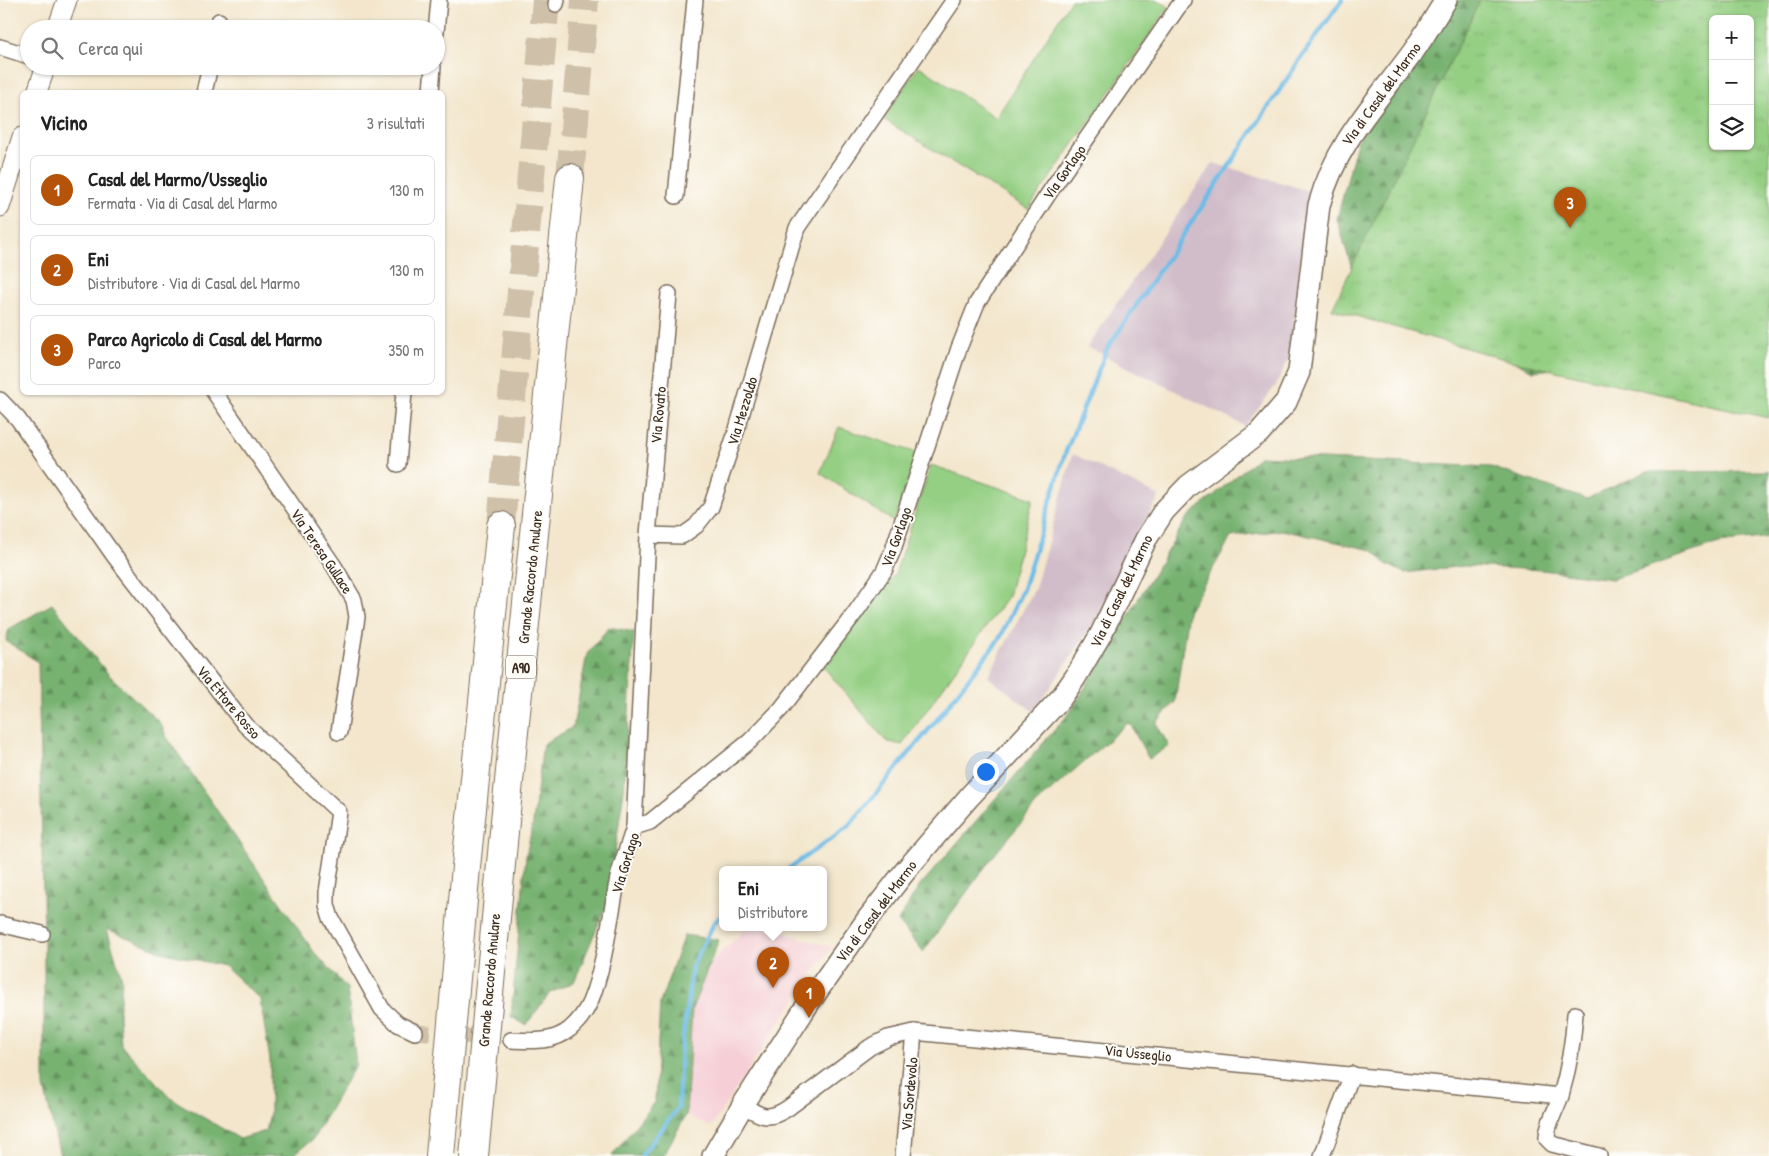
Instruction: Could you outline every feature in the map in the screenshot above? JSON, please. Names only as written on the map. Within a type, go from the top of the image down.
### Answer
[{"type":"highway","name":"Grande Raccordo Anulare","points":[[474,1156],[504,830],[570,178]]},
{"type":"highway","name":"A90","points":[[440,1156],[466,867],[501,526]]},
{"type":"main road","name":"Via di Casal del Marmo","points":[[713,1156],[743,1105],[824,980],[906,870],[969,797],[1061,698],[1101,634],[1146,540],[1164,511],[1188,486],[1259,433],[1286,402],[1299,372],[1319,204],[1324,185],[1342,147],[1414,51],[1446,0]]},
{"type":"street","points":[[60,20],[67,0]]},
{"type":"street","points":[[437,20],[439,0]]},
{"type":"street","points":[[676,196],[695,0]]},
{"type":"street","name":"Via Mezzoldo","points":[[648,535],[682,536],[696,526],[711,507],[737,429],[797,228],[954,0]]},
{"type":"street","name":"Via Gorlago","points":[[511,1040],[542,1041],[556,1038],[570,1030],[590,1002],[600,968],[619,876],[634,827],[650,822],[750,741],[775,715],[855,613],[884,571],[893,550],[959,348],[977,303],[1051,190],[1183,0]]},
{"type":"street","points":[[0,48],[20,54]]},
{"type":"street","points":[[38,90],[43,75]]},
{"type":"street","points":[[204,90],[208,75]]},
{"type":"street","points":[[431,90],[432,75]]},
{"type":"street","points":[[0,207],[20,147]]},
{"type":"street","name":"Via Rovato","points":[[648,535],[669,294]]},
{"type":"street","name":"Via Teresa Gullace","points":[[216,395],[334,566],[354,600],[357,617],[339,732]]},
{"type":"street","points":[[398,464],[404,395]]},
{"type":"street","name":"Via Ettore Rosso","points":[[0,400],[18,419],[114,557],[244,725],[338,812],[327,892],[327,906],[331,918],[382,1009],[398,1024],[415,1032]]},
{"type":"street","points":[[634,827],[648,535]]},
{"type":"street","points":[[0,924],[42,934]]},
{"type":"street","points":[[1575,1014],[1570,1057],[1561,1096],[1547,1132],[1547,1140],[1552,1144],[1598,1156]]},
{"type":"street","name":"Via Usseglio","points":[[743,1105],[758,1115],[775,1116],[870,1047],[888,1038],[914,1032],[1561,1096]]},
{"type":"street","name":"Via Sordevolo","points":[[904,1156],[914,1032]]},
{"type":"street","points":[[1322,1156],[1352,1074]]},
{"type":"shaded area","points":[[1213,163],[1309,191],[1290,356],[1276,385],[1245,426],[1087,347]]},
{"type":"shaded area","points":[[1073,454],[1159,496],[1099,615],[1034,712],[988,677],[1035,588]]},
{"type":"shaded area","points":[[744,931],[777,931],[832,947],[774,1030],[711,1127],[686,1115],[692,1009],[713,960]]},
{"type":"green space","points":[[1071,0],[1158,0],[1169,7],[1028,209],[883,119],[919,66],[996,118]]},
{"type":"green space","points":[[1453,0],[1769,0],[1754,15],[1709,15],[1709,29],[1567,368],[1533,371],[1356,282],[1337,219],[1357,142]]},
{"type":"green space","points":[[1480,0],[1769,0],[1769,418],[1511,361],[1332,309]]},
{"type":"green space","points":[[839,427],[917,453],[894,522],[820,473]]},
{"type":"green space","points":[[1260,456],[1491,467],[1586,499],[1646,472],[1769,471],[1769,537],[1719,543],[1612,579],[1542,570],[1464,566],[1404,573],[1386,564],[1372,550],[1282,530],[1231,537],[1188,612],[1175,702],[1156,723],[1169,746],[1149,759],[1129,722],[1039,801],[991,859],[923,952],[898,921],[919,887],[1071,711],[1187,518]]},
{"type":"green space","points":[[931,465],[1033,499],[1008,596],[902,745],[886,741],[822,665],[895,574]]},
{"type":"green space","points":[[52,604],[109,675],[161,724],[166,736],[314,952],[347,988],[356,1064],[313,1139],[292,1156],[60,1156],[44,1087],[44,940],[38,662],[6,641],[9,629]],"holes":[[[107,929],[165,953],[224,966],[260,999],[270,1060],[270,1113],[266,1131],[240,1139],[172,1099],[121,1045],[119,1014],[122,979]]]},
{"type":"green space","points":[[609,627],[634,632],[624,790],[607,904],[574,982],[550,993],[526,1025],[511,1017],[526,855],[533,823],[543,744],[573,727],[587,654]]},
{"type":"green space","points":[[684,935],[719,940],[692,1009],[686,1115],[663,1156],[612,1156],[655,1101],[660,1003]]},
{"type":"waterway","points":[[792,866],[849,826],[935,722],[1000,638],[1023,589],[1065,454],[1107,349],[1303,55],[1342,0]]},
{"type":"waterway","points":[[641,1156],[678,1108],[681,1051],[692,967],[714,923],[719,918]]},
{"type":"tunnel","points":[[501,526],[546,0]]},
{"type":"tunnel","points":[[570,178],[585,0]]},
{"type":"tunnel","points":[[415,1032],[511,1040]]},
{"type":"place","name":"Parco Agricolo di Casal del Marmo","points":[[1570,228]]},
{"type":"place","name":"Eni","points":[[773,988]]},
{"type":"place","name":"Casal del Marmo/Usseglio","points":[[809,1018]]}]
